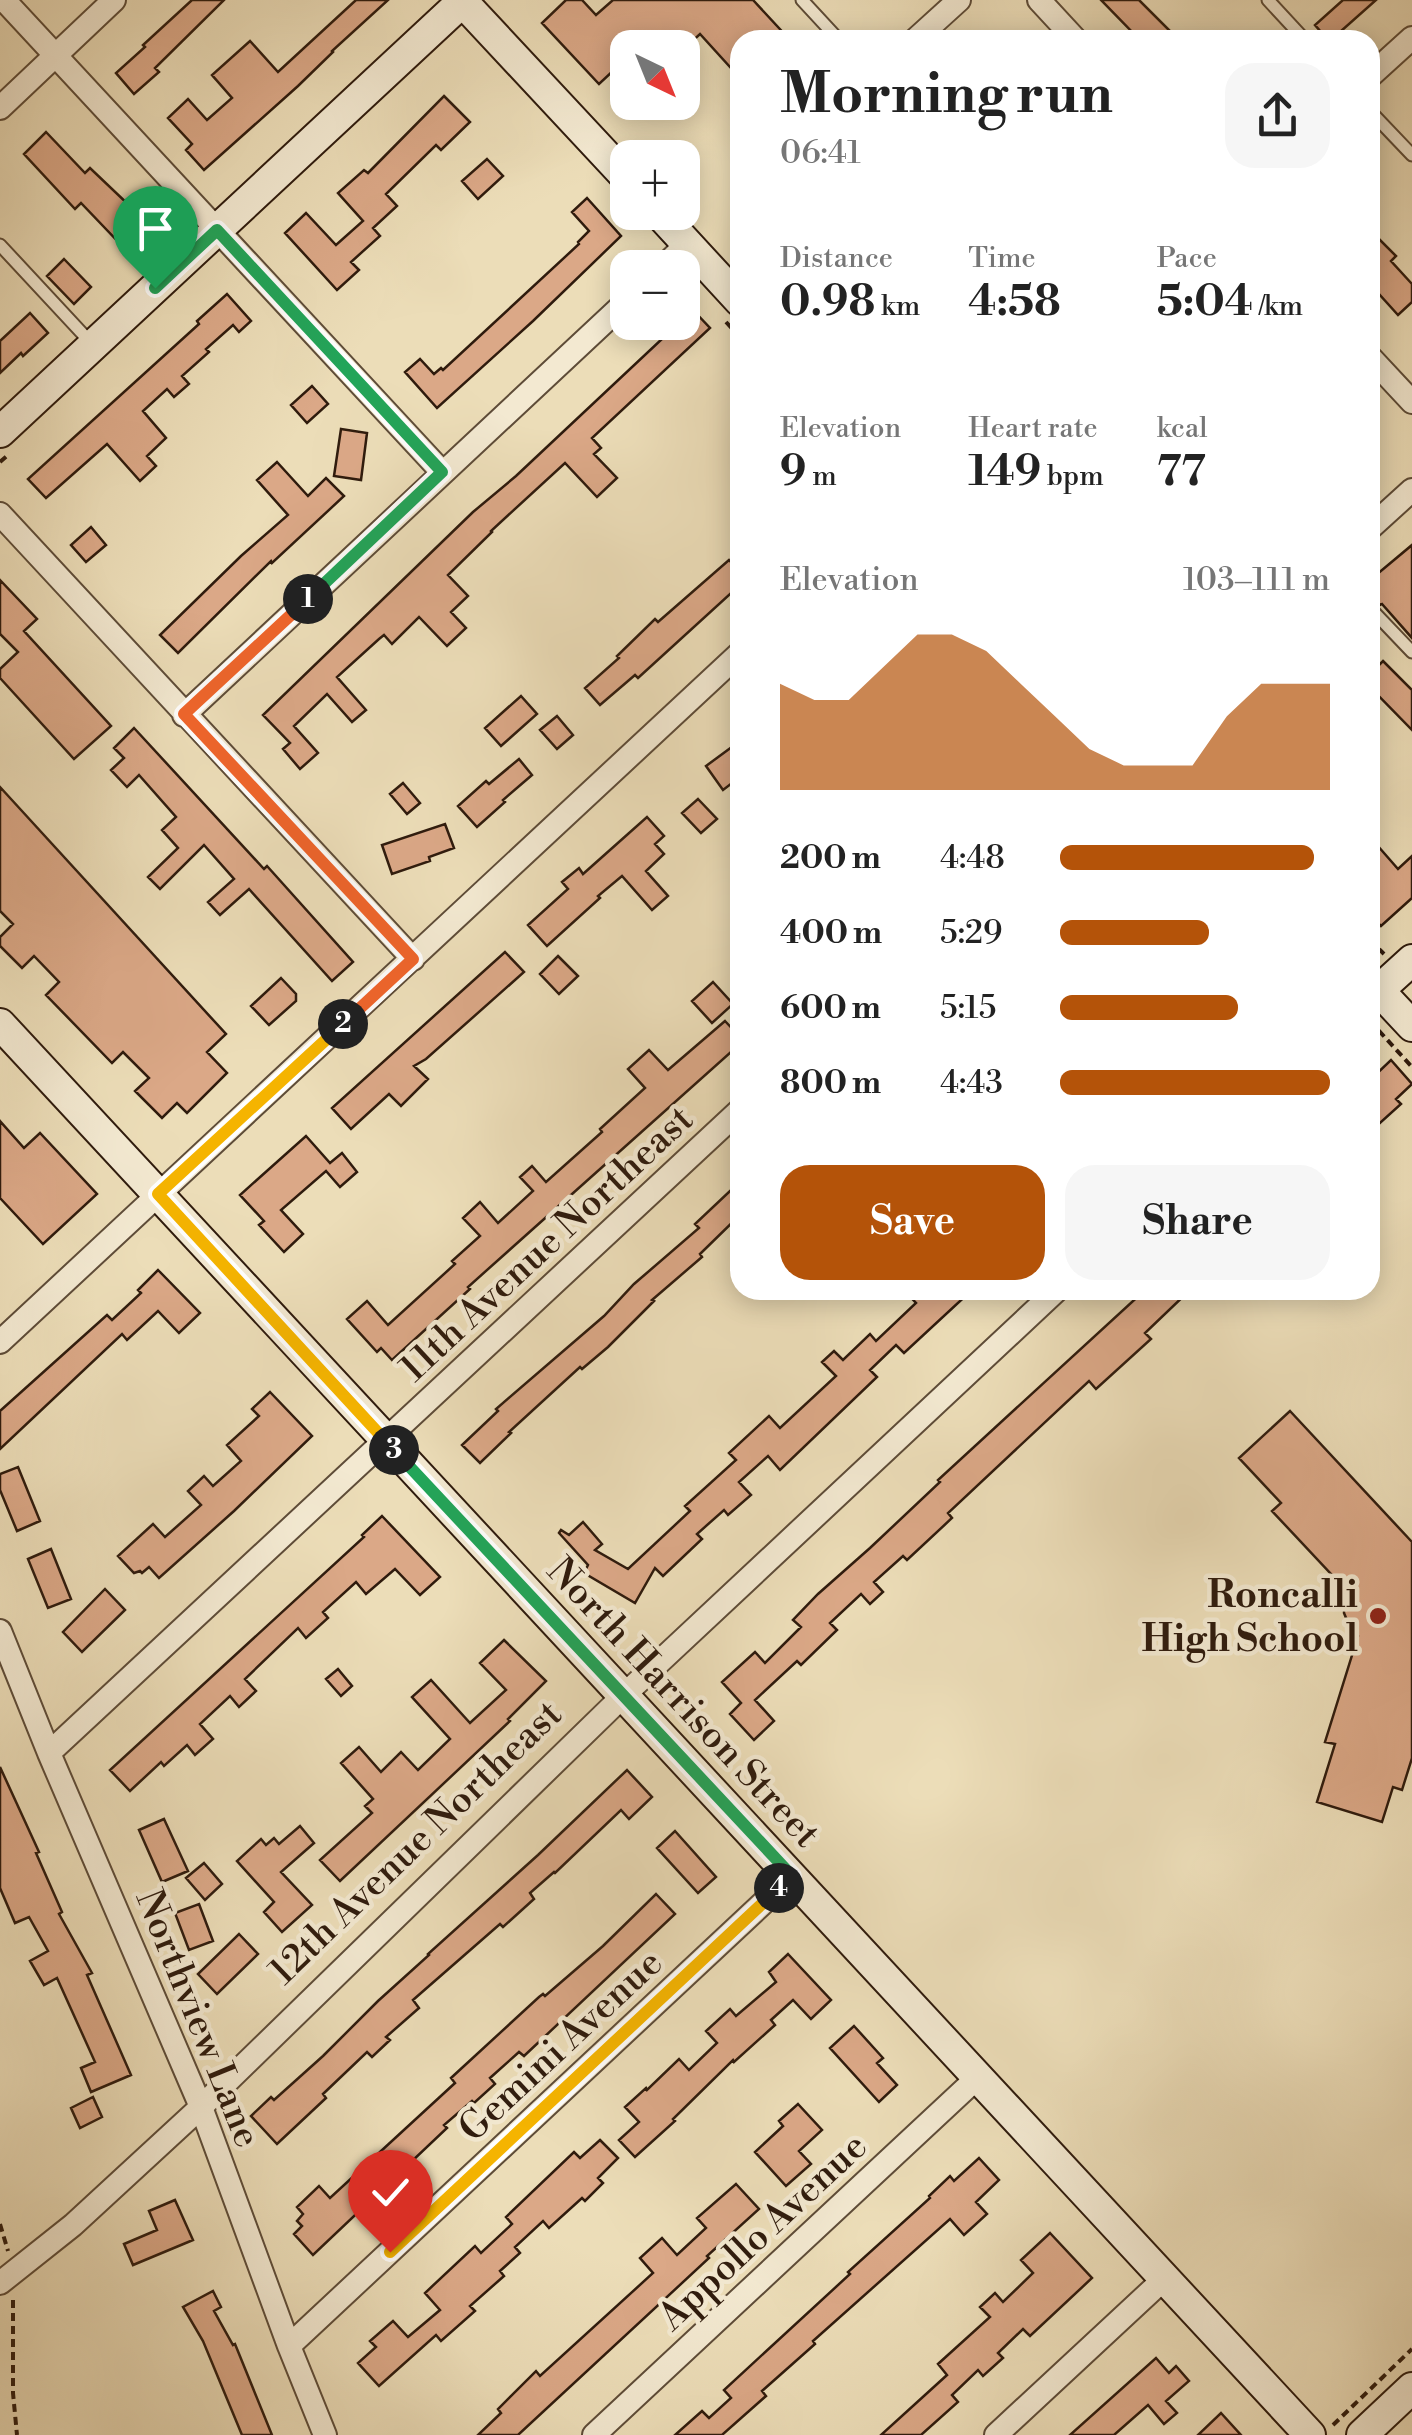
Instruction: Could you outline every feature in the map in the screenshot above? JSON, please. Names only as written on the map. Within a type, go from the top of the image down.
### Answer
[{"type":"street","points":[[4,0],[442,472]]},
{"type":"street","points":[[0,108],[114,0]]},
{"type":"street","points":[[0,432],[463,0],[610,160]]},
{"type":"street","points":[[927,30],[959,0]]},
{"type":"street","points":[[1039,0],[1067,30]]},
{"type":"street","points":[[1380,67],[1412,38]]},
{"type":"street","points":[[674,230],[730,290]]},
{"type":"street","points":[[681,250],[687,244]]},
{"type":"street","points":[[184,714],[610,317]]},
{"type":"street","points":[[1380,368],[1412,402]]},
{"type":"street","points":[[1380,519],[1412,490]]},
{"type":"street","points":[[0,514],[413,959]]},
{"type":"street","points":[[0,1342],[730,662]]},
{"type":"street","points":[[1380,985],[1412,960]]},
{"type":"street","points":[[1380,996],[1412,1026]]},
{"type":"street","name":"North Harrison Street","points":[[0,1024],[1310,2435]]},
{"type":"street","name":"11th Avenue Northeast","points":[[49,1753],[730,1119]]},
{"type":"street","name":"12th Avenue Northeast","points":[[6,2278],[73,2225],[201,2108],[623,1696],[1046,1300]]},
{"type":"street","name":"Northview Lane","points":[[0,1631],[201,2108],[325,2435]]},
{"type":"street","name":"Gemini Avenue","points":[[289,2346],[792,1876]]},
{"type":"street","name":"Appollo Avenue","points":[[594,2435],[978,2077]]},
{"type":"street","points":[[996,2435],[1164,2279]]},
{"type":"street","points":[[1362,2435],[1412,2388]]},
{"type":"lane","points":[[802,0],[830,30]]},
{"type":"lane","points":[[1268,0],[1295,30]]},
{"type":"lane","points":[[1380,121],[1412,155]]},
{"type":"lane","points":[[0,245],[93,345]]},
{"type":"lane","points":[[1380,618],[1412,652]]},
{"type":"path","points":[[1380,1032],[1412,1067]]},
{"type":"path","points":[[0,2224],[5,2236],[16,2435]]},
{"type":"path","points":[[1322,2435],[1412,2349]]},
{"type":"building","points":[[192,0],[224,0],[134,94],[116,73]]},
{"type":"building","points":[[356,0],[388,0],[204,170],[186,150],[192,144],[168,118],[188,99],[207,120],[232,98],[212,75],[250,41],[278,72]]},
{"type":"building","points":[[566,0],[582,0],[596,15],[613,0],[753,0],[781,30],[730,30],[730,67],[700,30],[610,30],[610,74],[599,84],[542,23]]},
{"type":"building","points":[[1101,0],[1139,0],[1169,30],[1130,30]]},
{"type":"building","points":[[1343,0],[1376,0],[1342,30],[1319,30],[1315,25]]},
{"type":"building","points":[[444,96],[470,122],[441,150],[436,145],[386,194],[397,206],[373,228],[380,236],[351,262],[359,270],[337,290],[285,233],[306,213],[336,245],[363,221],[338,193],[364,170],[368,173]]},
{"type":"building","points":[[46,132],[85,173],[90,168],[152,227],[127,251],[81,203],[75,209],[24,154]]},
{"type":"building","points":[[487,159],[503,176],[478,199],[462,181]]},
{"type":"building","points":[[587,198],[610,224],[610,230],[621,236],[437,408],[405,372],[420,359],[434,374],[443,370],[579,244],[589,231],[572,212]]},
{"type":"building","points":[[1380,240],[1396,256],[1391,261],[1412,284],[1412,302],[1398,315],[1380,295]]},
{"type":"building","points":[[64,259],[91,287],[74,304],[47,276]]},
{"type":"building","points":[[227,294],[251,321],[239,332],[233,325],[206,349],[209,352],[182,376],[189,384],[174,397],[167,389],[143,411],[166,438],[147,456],[156,466],[140,481],[107,444],[46,498],[28,479]]},
{"type":"building","points":[[30,313],[48,333],[0,373],[0,341]]},
{"type":"building","points":[[700,317],[710,328],[700,337]]},
{"type":"building","points":[[661,340],[697,340],[592,438],[601,448],[594,454],[617,478],[597,497],[565,463],[448,575],[468,596],[451,612],[466,628],[447,646],[419,617],[392,644],[384,635],[337,677],[366,710],[352,722],[327,694],[294,726],[318,753],[300,769],[283,749],[290,743],[263,715],[473,512]]},
{"type":"building","points":[[312,386],[328,404],[307,423],[291,405]]},
{"type":"building","points":[[341,429],[367,433],[361,480],[334,476]]},
{"type":"building","points":[[277,462],[308,496],[326,478],[344,496],[178,653],[160,635],[288,515],[257,480]]},
{"type":"building","points":[[91,527],[106,545],[86,562],[71,545]]},
{"type":"building","points":[[1412,545],[1412,638],[1380,605],[1380,572]]},
{"type":"building","points":[[730,561],[730,594],[638,678],[635,675],[600,705],[585,688],[655,619],[658,622]]},
{"type":"building","points":[[0,580],[37,619],[24,631],[111,726],[74,759],[0,678],[0,669],[18,652],[0,634]]},
{"type":"building","points":[[1383,661],[1412,690],[1412,730],[1380,697]]},
{"type":"building","points":[[521,696],[537,714],[501,746],[485,728]]},
{"type":"building","points":[[557,716],[573,735],[557,749],[540,730]]},
{"type":"building","points":[[134,728],[353,962],[332,981],[249,889],[220,915],[208,902],[234,879],[204,845],[160,889],[148,877],[178,848],[162,830],[176,817],[139,775],[127,787],[111,770],[124,758],[114,748]]},
{"type":"building","points":[[730,748],[730,785],[723,790],[706,766]]},
{"type":"building","points":[[519,759],[532,775],[477,827],[458,806]]},
{"type":"building","points":[[403,783],[420,803],[407,814],[390,794]]},
{"type":"building","points":[[0,787],[226,1034],[207,1052],[227,1073],[187,1113],[177,1103],[162,1118],[135,1091],[149,1078],[123,1052],[112,1063],[46,995],[59,982],[34,956],[22,968],[0,946],[0,937],[13,924],[0,911]]},
{"type":"building","points":[[698,799],[717,819],[701,833],[682,813]]},
{"type":"building","points":[[647,817],[664,836],[655,844],[664,854],[646,871],[668,896],[652,910],[622,876],[547,946],[528,925],[568,889],[562,882],[579,868],[583,874]]},
{"type":"building","points":[[445,824],[454,848],[392,874],[382,845]]},
{"type":"building","points":[[1380,848],[1398,869],[1412,856],[1412,898],[1381,926]]},
{"type":"building","points":[[505,952],[524,972],[414,1066],[428,1079],[401,1106],[389,1094],[351,1129],[332,1108]]},
{"type":"building","points":[[558,956],[578,976],[559,994],[540,974]]},
{"type":"building","points":[[281,978],[296,994],[296,1001],[269,1025],[251,1006]]},
{"type":"building","points":[[713,982],[730,1001],[730,1007],[712,1023],[692,1001]]},
{"type":"building","points":[[725,1021],[730,1026],[730,1053],[392,1360],[381,1348],[377,1352],[347,1319],[367,1301],[388,1325],[480,1236],[463,1218],[480,1202],[498,1223],[533,1191],[520,1177],[532,1166],[546,1182],[645,1088],[628,1069],[649,1050],[668,1070]]},
{"type":"building","points":[[1391,1060],[1412,1084],[1396,1099],[1401,1104],[1380,1123],[1380,1070]]},
{"type":"building","points":[[0,1121],[24,1148],[40,1133],[97,1194],[43,1244],[0,1198]]},
{"type":"building","points":[[306,1136],[330,1163],[342,1153],[357,1172],[340,1187],[326,1171],[281,1210],[303,1234],[284,1252],[259,1225],[264,1221],[240,1195]]},
{"type":"building","points":[[730,1191],[730,1225],[700,1254],[702,1257],[480,1463],[462,1445],[496,1409],[699,1228],[695,1224]]},
{"type":"building","points":[[158,1270],[200,1313],[179,1333],[158,1311],[127,1340],[122,1334],[0,1449],[0,1411],[107,1315],[112,1320],[141,1293],[138,1290]]},
{"type":"building","points":[[913,1300],[961,1300],[904,1353],[896,1345],[870,1370],[877,1377],[780,1470],[768,1456],[739,1482],[751,1495],[728,1515],[724,1510],[697,1534],[702,1539],[663,1576],[655,1568],[635,1603],[584,1573],[588,1565],[559,1533],[561,1530],[569,1535],[583,1522],[602,1544],[595,1550],[628,1569],[690,1511],[685,1506],[736,1460],[729,1453],[769,1416],[780,1428],[836,1376],[822,1362],[834,1351],[843,1360],[870,1334],[876,1341],[916,1303]]},
{"type":"building","points":[[1134,1300],[1180,1300],[1145,1333],[1151,1339],[1096,1389],[1089,1381],[948,1513],[952,1518],[907,1560],[903,1556],[874,1582],[883,1592],[870,1604],[861,1594],[830,1623],[837,1630],[801,1665],[797,1661],[755,1700],[774,1721],[754,1740],[730,1714],[741,1703],[722,1682],[755,1652],[765,1663],[801,1627],[793,1620]]},
{"type":"building","points":[[270,1392],[312,1436],[159,1578],[149,1567],[134,1573],[118,1556],[153,1524],[165,1537],[201,1505],[188,1491],[204,1476],[213,1486],[241,1461],[227,1445],[259,1416],[252,1409]]},
{"type":"building","name":"Roncalli High School","points":[[1290,1411],[1412,1542],[1412,1758],[1402,1790],[1393,1787],[1382,1822],[1317,1802],[1335,1744],[1325,1742],[1358,1636],[1344,1613],[1345,1589],[1272,1511],[1281,1503],[1239,1458]]},
{"type":"building","points":[[18,1467],[40,1521],[17,1531],[0,1490],[0,1474]]},
{"type":"building","points":[[382,1516],[440,1577],[420,1595],[395,1569],[366,1594],[356,1582],[323,1612],[328,1618],[306,1638],[298,1628],[245,1679],[256,1691],[239,1707],[230,1696],[200,1724],[213,1739],[195,1755],[187,1745],[164,1766],[161,1762],[130,1791],[110,1770],[364,1537]]},
{"type":"building","points":[[51,1549],[71,1599],[48,1608],[28,1559]]},
{"type":"building","points":[[105,1589],[125,1610],[82,1652],[63,1632]]},
{"type":"building","points":[[504,1640],[546,1681],[510,1721],[340,1881],[320,1860],[372,1813],[365,1806],[373,1799],[341,1763],[359,1747],[381,1772],[401,1752],[418,1770],[450,1739],[412,1697],[431,1680],[470,1723],[506,1690],[480,1663]]},
{"type":"building","points":[[338,1669],[352,1686],[341,1696],[326,1679]]},
{"type":"building","points":[[0,1767],[39,1852],[36,1853],[62,1912],[59,1914],[92,1973],[87,1975],[131,2075],[91,2092],[81,2068],[95,2062],[57,1978],[44,1985],[30,1961],[48,1951],[29,1917],[15,1923],[0,1888]]},
{"type":"building","points":[[627,1770],[652,1797],[629,1819],[621,1810],[530,1893],[534,1899],[413,2000],[419,2008],[386,2037],[390,2040],[372,2057],[367,2052],[277,2144],[251,2116],[323,2056]]},
{"type":"building","points":[[164,1819],[188,1871],[162,1882],[139,1830]]},
{"type":"building","points":[[300,1826],[314,1843],[281,1872],[312,1905],[282,1932],[264,1912],[274,1902],[237,1861],[261,1839],[266,1845],[274,1838],[279,1844]]},
{"type":"building","points":[[675,1831],[716,1877],[698,1893],[657,1848]]},
{"type":"building","points":[[204,1863],[222,1884],[205,1900],[186,1878]]},
{"type":"building","points":[[656,1894],[675,1914],[524,2056],[519,2052],[490,2078],[495,2084],[444,2125],[447,2128],[313,2255],[294,2234],[302,2226],[297,2221],[303,2214],[297,2207],[319,2186],[330,2198],[455,2083],[451,2078],[539,1997],[603,1946]]},
{"type":"building","points":[[199,1904],[213,1941],[189,1950],[175,1913]]},
{"type":"building","points":[[239,1934],[258,1954],[217,1994],[198,1974]]},
{"type":"building","points":[[788,1954],[831,2000],[811,2019],[793,2000],[771,2020],[775,2025],[733,2060],[635,2157],[619,2140],[639,2122],[625,2107],[679,2059],[689,2070],[717,2043],[706,2031],[730,2009],[736,2016],[776,1982],[769,1972]]},
{"type":"building","points":[[854,2026],[883,2058],[877,2063],[897,2085],[879,2102],[830,2048]]},
{"type":"building","points":[[93,2097],[102,2117],[80,2128],[71,2108]]},
{"type":"building","points":[[798,2104],[822,2130],[799,2151],[811,2164],[786,2186],[755,2152],[783,2126],[779,2121]]},
{"type":"building","points":[[600,2140],[618,2158],[598,2178],[603,2183],[549,2228],[543,2221],[515,2247],[520,2253],[500,2271],[504,2276],[470,2306],[475,2311],[441,2341],[436,2335],[379,2386],[358,2363],[376,2347],[370,2341],[393,2321],[408,2337],[440,2310],[425,2293],[475,2246],[481,2253],[512,2224],[506,2217],[574,2152],[580,2158]]},
{"type":"building","points":[[979,2158],[999,2180],[976,2202],[987,2214],[964,2235],[950,2219],[813,2341],[815,2344],[762,2391],[766,2396],[724,2435],[675,2435],[702,2411],[709,2418],[731,2398],[724,2390],[950,2176],[954,2181]]},
{"type":"building","points":[[736,2184],[759,2209],[709,2258],[518,2435],[478,2435],[536,2371],[540,2376],[653,2273],[640,2258],[662,2238],[677,2255],[706,2228],[697,2218]]},
{"type":"building","points":[[175,2200],[193,2240],[133,2265],[124,2244],[157,2230],[149,2211]]},
{"type":"building","points":[[1050,2233],[1092,2278],[1030,2336],[1023,2329],[998,2353],[1003,2358],[983,2376],[978,2370],[952,2395],[958,2402],[921,2435],[881,2435],[947,2375],[938,2364],[990,2317],[980,2307],[995,2293],[1003,2302],[1033,2273],[1021,2260]]},
{"type":"building","points":[[213,2291],[221,2307],[214,2311],[235,2344],[272,2435],[242,2435],[203,2341],[183,2307]]},
{"type":"building","points":[[1156,2358],[1169,2373],[1176,2366],[1189,2381],[1166,2401],[1177,2413],[1164,2424],[1148,2405],[1114,2435],[1070,2435]]},
{"type":"building","points":[[1221,2413],[1241,2435],[1198,2435]]},
{"type":"place","name":"Roncalli High School","points":[[1378,1616]]},
{"type":"route","points":[[155,288],[217,230],[442,472],[184,714],[413,959],[158,1194],[792,1876],[390,2252]]}]
